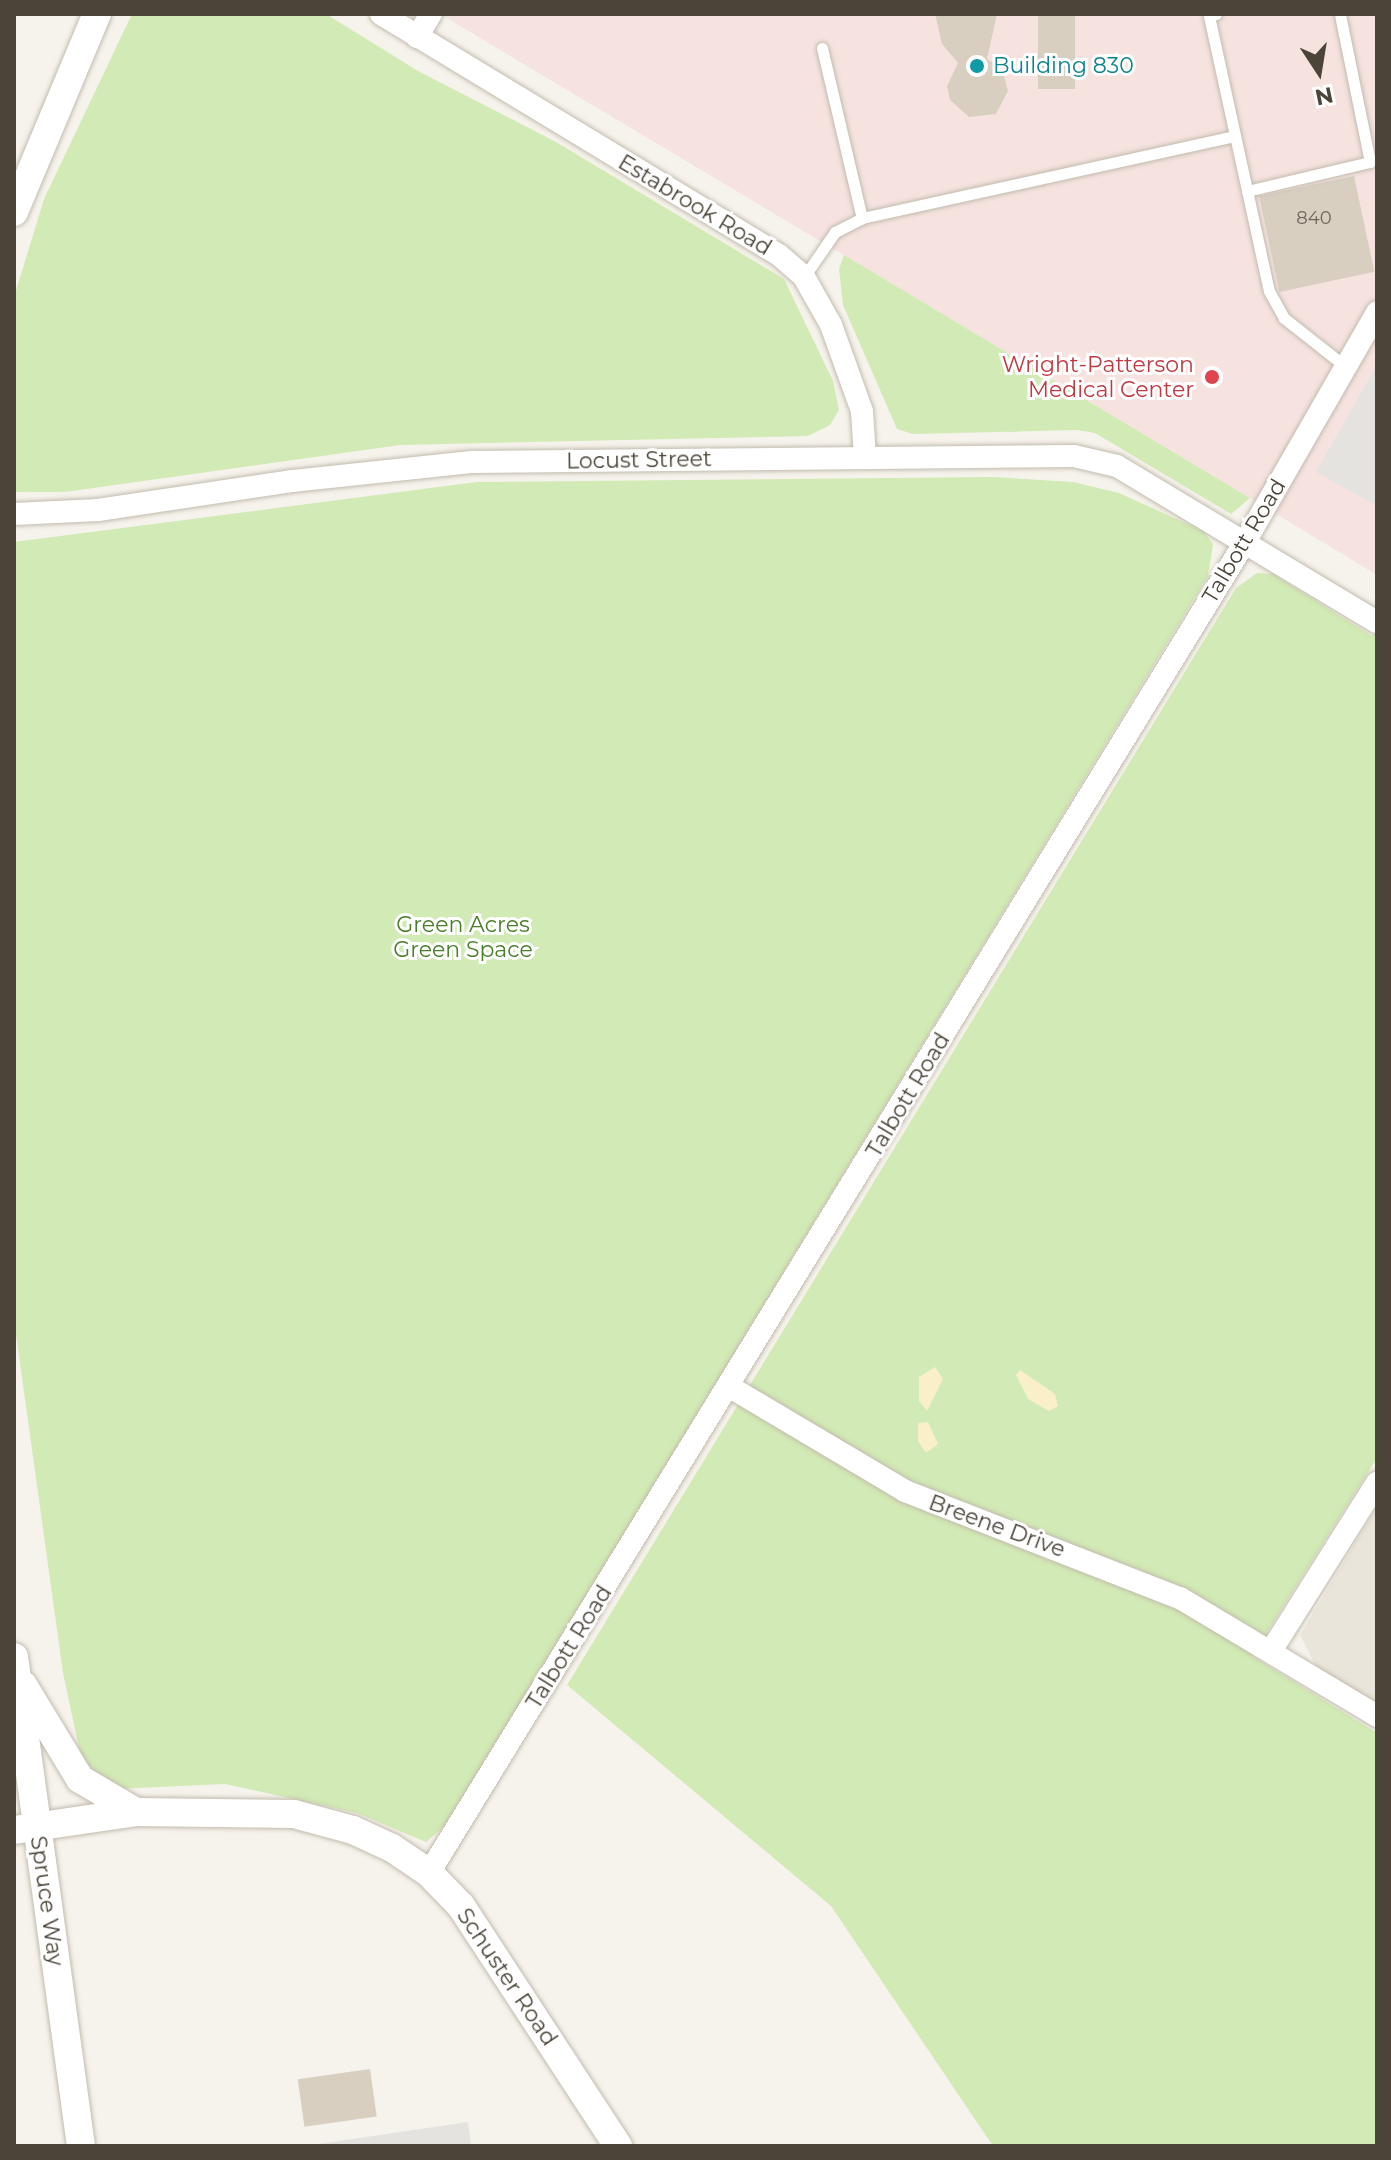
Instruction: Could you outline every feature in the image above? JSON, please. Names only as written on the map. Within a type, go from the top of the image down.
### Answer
[{"type":"street","points":[[14,212],[97,14]]},
{"type":"street","name":"Estabrook Road","points":[[381,14],[779,255],[804,277],[831,325],[862,411],[865,458]]},
{"type":"street","points":[[417,37],[431,14]]},
{"type":"street","name":"Talbott Road","points":[[429,1873],[730,1387],[1245,542],[1377,312]]},
{"type":"street","name":"Locust Street","points":[[14,514],[98,510],[293,481],[472,462],[1074,456],[1117,466],[1245,542]]},
{"type":"street","points":[[1245,542],[1377,622]]},
{"type":"street","name":"Breene Drive","points":[[730,1387],[905,1491],[1133,1576],[1271,1651],[1377,1716]]},
{"type":"street","points":[[1271,1651],[1377,1483]]},
{"type":"street","points":[[15,1666],[80,1779],[136,1812]]},
{"type":"street","name":"Spruce Way","points":[[15,1666],[25,1828],[81,2146]]},
{"type":"street","name":"Schuster Road","points":[[25,1828],[136,1812],[314,1818],[379,1842],[429,1873],[478,1930],[618,2146]]},
{"type":"lane","points":[[1216,14],[1209,16],[1269,291],[1284,318],[1347,368]]},
{"type":"lane","points":[[1247,191],[1370,162],[1340,14]]},
{"type":"lane","points":[[822,48],[862,218]]},
{"type":"lane","points":[[804,277],[835,232],[862,218],[1235,136]]},
{"type":"shaded area","name":"Wright-Patterson Medical Center","points":[[440,14],[1377,14],[1377,575],[1250,498]]},
{"type":"shaded area","points":[[1377,365],[1377,506],[1316,472]]},
{"type":"shaded area","points":[[1377,1507],[1377,1704],[1317,1668],[1300,1635]]},
{"type":"shaded area","points":[[468,2122],[471,2146],[305,2146]]},
{"type":"green space","points":[[132,14],[326,14],[418,71],[556,142],[784,279],[833,381],[839,410],[830,425],[808,436],[400,445],[65,492],[14,492],[14,297],[44,199]]},
{"type":"green space","points":[[844,255],[1250,498],[1231,514],[1095,433],[1077,430],[913,434],[897,429],[843,305],[839,269]]},
{"type":"green space","name":"Green Acres Green Space","points":[[993,477],[1073,482],[1119,493],[1203,531],[1213,544],[1208,576],[447,1824],[426,1842],[357,1813],[225,1784],[113,1789],[82,1762],[63,1673],[14,1320],[14,542],[477,482]]},
{"type":"green space","points":[[1257,573],[1273,574],[1372,636],[1377,629],[1377,1458],[1252,1656],[1377,1733],[1377,2146],[993,2146],[831,1906],[567,1685],[1236,588]]},
{"type":"sand","points":[[935,1367],[943,1379],[927,1411],[919,1401],[919,1377]]},
{"type":"sand","points":[[1020,1370],[1055,1394],[1058,1406],[1049,1411],[1028,1399],[1016,1375]]},
{"type":"sand","points":[[928,1422],[938,1444],[926,1453],[918,1441],[918,1423]]},
{"type":"building","name":"Building 830","points":[[935,14],[997,14],[987,59],[1002,68],[1008,91],[996,114],[969,117],[950,100],[947,86],[958,63],[942,44]]},
{"type":"building","name":"Building 830","points":[[1038,14],[1075,14],[1075,89],[1038,89]]},
{"type":"building","points":[[1354,176],[1374,272],[1279,292],[1259,196]]},
{"type":"building","points":[[370,2069],[377,2117],[304,2127],[298,2079]]},
{"type":"place","name":"Building 830","points":[[977,66]]},
{"type":"place","name":"Wright-Patterson Medical Center","points":[[1212,377]]}]
